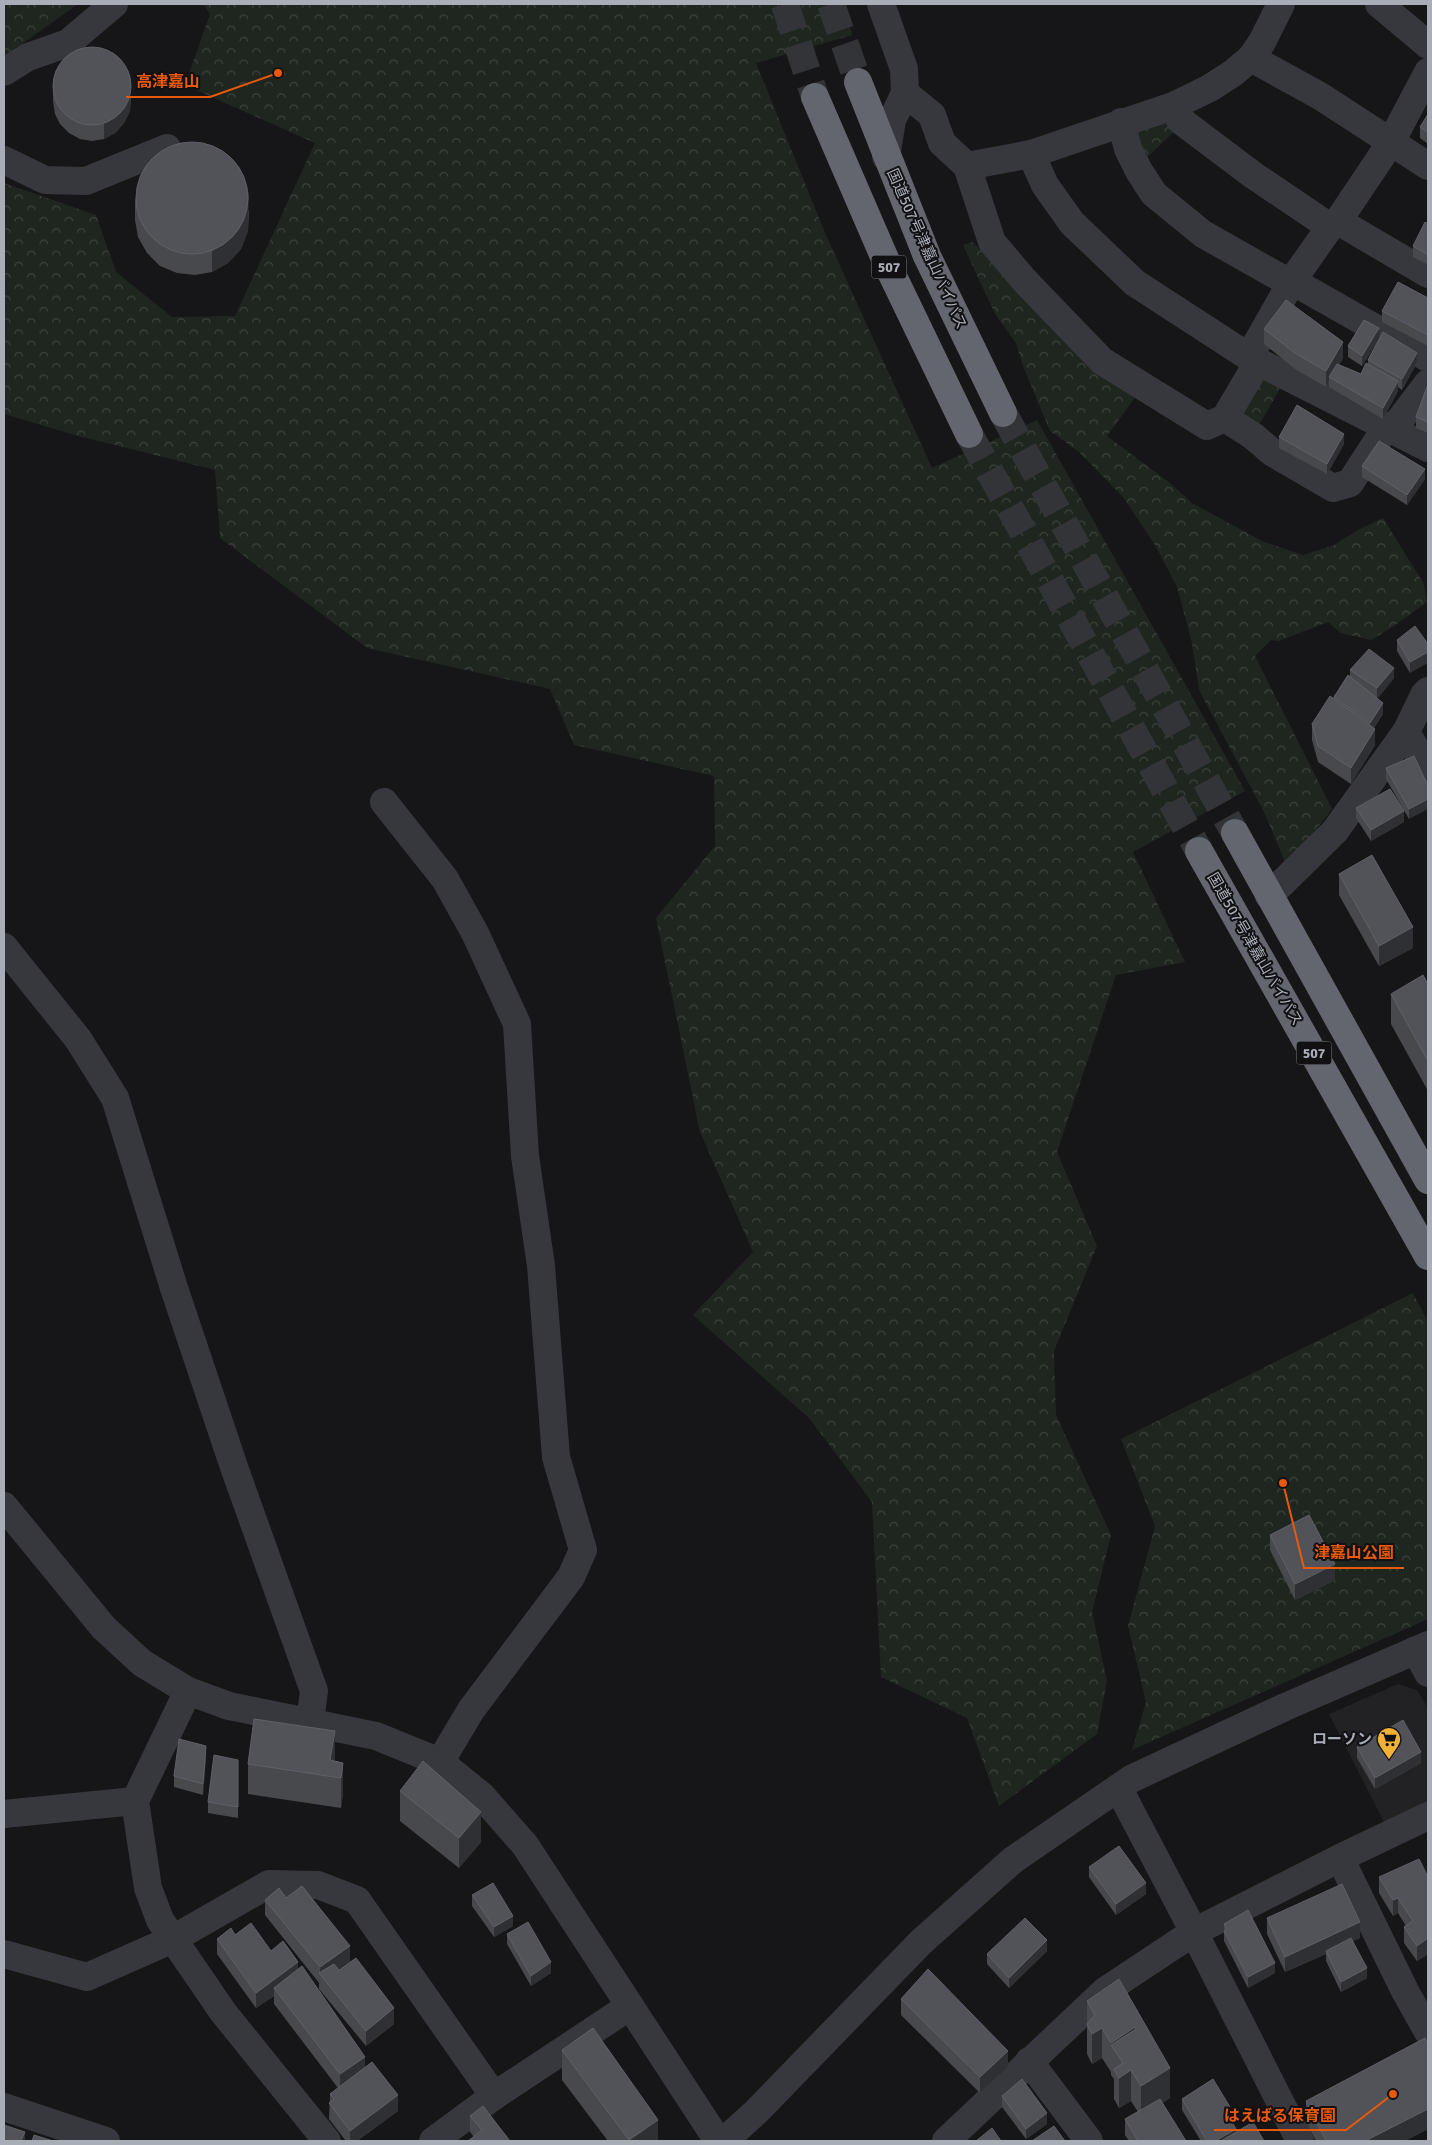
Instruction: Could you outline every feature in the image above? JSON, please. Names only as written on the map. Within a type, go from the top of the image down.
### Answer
[{"type":"highway","name":"国道507号津嘉山バイパス","points":[[858,82],[886,157],[927,256],[1003,413]]},
{"type":"highway","name":"507","points":[[815,97],[889,268],[969,434]]},
{"type":"highway","name":"507","points":[[1235,833],[1428,1180]]},
{"type":"highway","name":"国道507号津嘉山バイパス","points":[[1199,851],[1428,1256]]},
{"type":"street","points":[[4,72],[28,58],[68,43],[114,4]]},
{"type":"street","points":[[881,4],[904,69],[905,93],[892,120],[886,157]]},
{"type":"street","points":[[967,166],[1031,154],[1173,106],[1210,88],[1251,58],[1262,42],[1281,4]]},
{"type":"street","points":[[1379,4],[1428,45]]},
{"type":"street","points":[[1251,58],[1320,96],[1428,166]]},
{"type":"street","points":[[905,93],[932,115],[942,143],[967,166],[992,242],[1024,280],[1102,360],[1207,426],[1225,418],[1292,281],[1391,142],[1414,102],[1428,72]]},
{"type":"street","points":[[1173,106],[1180,120],[1253,175],[1334,224],[1428,274]]},
{"type":"street","points":[[1121,122],[1128,149],[1154,194],[1203,234],[1279,277],[1292,281],[1428,358]]},
{"type":"street","points":[[4,160],[45,180],[86,181],[167,148]]},
{"type":"street","points":[[1031,154],[1045,184],[1072,223],[1135,283],[1254,360],[1390,427],[1428,448]]},
{"type":"street","points":[[1225,418],[1253,436],[1272,453],[1333,488],[1350,483],[1390,427],[1428,382]]},
{"type":"street","points":[[1269,896],[1335,831],[1406,732],[1424,695],[1428,691]]},
{"type":"street","points":[[1406,732],[1428,770]]},
{"type":"street","points":[[384,802],[445,879],[475,933],[517,1024],[525,1156],[541,1266],[556,1457],[583,1550],[571,1577],[471,1710],[440,1762]]},
{"type":"street","points":[[4,947],[78,1039],[115,1098],[174,1288],[234,1466],[314,1691],[310,1722]]},
{"type":"street","points":[[4,1506],[104,1628],[142,1662],[188,1691],[229,1706],[376,1736],[440,1762],[482,1796],[525,1845],[718,2141]]},
{"type":"street","points":[[724,2141],[757,2111],[928,1936],[1013,1860],[1131,1779],[1285,1707],[1424,1656]]},
{"type":"street","points":[[188,1691],[135,1801],[148,1888],[160,1920],[223,2012],[327,2141]]},
{"type":"street","points":[[1119,1789],[1300,2141]]},
{"type":"street","points":[[4,1814],[135,1801]]},
{"type":"street","points":[[946,2141],[1105,1990],[1194,1932],[1428,1816]]},
{"type":"street","points":[[1340,1858],[1405,1991],[1428,2032]]},
{"type":"street","points":[[4,1954],[87,1977],[173,1939],[269,1884],[318,1885],[356,1900],[494,2096]]},
{"type":"street","points":[[433,2141],[494,2096],[630,2006]]},
{"type":"street","points":[[1030,2061],[1089,2141]]},
{"type":"street","points":[[4,2107],[106,2141]]},
{"type":"shaded area","points":[[1398,1684],[1417,1690],[1428,1708],[1428,1805],[1385,1824],[1329,1714]]},
{"type":"green space","points":[[4,4],[78,4],[4,57]]},
{"type":"green space","points":[[203,4],[844,4],[852,35],[756,63],[826,235],[932,468],[1037,420],[1245,791],[1133,852],[1185,962],[1116,975],[1057,1152],[1097,1246],[1054,1351],[1056,1415],[1111,1535],[1092,1612],[1107,1681],[1097,1734],[999,1806],[967,1718],[881,1677],[872,1502],[810,1419],[693,1315],[753,1252],[700,1132],[656,918],[715,846],[714,776],[574,745],[550,689],[367,648],[220,538],[215,470],[78,436],[4,414],[4,183],[96,215],[116,272],[172,317],[235,316],[315,143],[185,85],[210,14]]},
{"type":"green space","points":[[1166,119],[1177,129],[1142,162],[1137,132]]},
{"type":"green space","points":[[972,242],[1139,392],[1107,436],[1170,483],[1192,503],[1262,541],[1303,555],[1334,545],[1358,530],[1383,518],[1424,584],[1427,602],[1371,640],[1341,633],[1328,622],[1279,641],[1271,640],[1255,656],[1332,809],[1302,848],[1286,864],[1264,812],[1199,690],[1192,643],[1177,587],[1155,545],[1123,497],[1079,452],[1050,431],[1023,366],[1016,343],[995,314],[963,245]]},
{"type":"green space","points":[[1261,366],[1285,380],[1256,430],[1233,417]]},
{"type":"green space","points":[[1413,1293],[1428,1322],[1428,1619],[1132,1750],[1146,1702],[1128,1626],[1155,1526],[1121,1439]]},
{"type":"building","points":[[92,47],[107,50],[119,59],[128,71],[131,86],[128,101],[119,113],[107,122],[92,125],[77,122],[65,113],[56,101],[53,86],[56,71],[65,59],[77,50]]},
{"type":"building","points":[[1428,114],[1428,133],[1420,127]]},
{"type":"building","points":[[192,142],[214,146],[232,158],[244,176],[248,198],[244,220],[232,238],[214,250],[192,254],[170,250],[152,238],[140,220],[136,198],[140,176],[152,158],[170,146]]},
{"type":"building","points":[[1425,222],[1428,224],[1428,255],[1413,246]]},
{"type":"building","points":[[1398,282],[1428,298],[1428,335],[1382,311]]},
{"type":"building","points":[[1286,300],[1343,342],[1326,371],[1295,353],[1264,329]]},
{"type":"building","points":[[1364,320],[1379,328],[1362,356],[1348,346]]},
{"type":"building","points":[[1383,332],[1417,353],[1402,379],[1368,360]]},
{"type":"building","points":[[1366,363],[1398,381],[1383,408],[1329,377],[1337,364],[1361,374]]},
{"type":"building","points":[[1428,384],[1428,422],[1416,417]]},
{"type":"building","points":[[1297,405],[1344,434],[1327,464],[1279,437]]},
{"type":"building","points":[[1379,441],[1425,469],[1407,495],[1362,466]]},
{"type":"building","points":[[1415,626],[1428,644],[1428,652],[1410,662],[1397,640]]},
{"type":"building","points":[[1369,649],[1394,668],[1377,688],[1350,670]]},
{"type":"building","points":[[1348,675],[1383,703],[1370,723],[1334,697]]},
{"type":"building","points":[[1330,696],[1375,729],[1351,768],[1318,746],[1312,724]]},
{"type":"building","points":[[1414,756],[1428,786],[1428,799],[1409,809],[1386,768]]},
{"type":"building","points":[[1390,789],[1404,811],[1371,830],[1356,808]]},
{"type":"building","points":[[1372,855],[1413,927],[1379,946],[1339,874]]},
{"type":"building","points":[[1423,975],[1428,984],[1428,1061],[1391,994]]},
{"type":"building","points":[[1309,1515],[1335,1564],[1295,1584],[1270,1535]]},
{"type":"building","points":[[254,1719],[335,1731],[330,1760],[343,1763],[341,1778],[248,1764]]},
{"type":"building","name":"ローソン","points":[[1403,1720],[1421,1752],[1375,1778],[1357,1747]]},
{"type":"building","points":[[179,1739],[206,1746],[203,1784],[174,1776]]},
{"type":"building","points":[[214,1755],[238,1760],[238,1807],[208,1802]]},
{"type":"building","points":[[423,1761],[481,1812],[459,1838],[400,1791]]},
{"type":"building","points":[[1119,1846],[1146,1883],[1116,1904],[1089,1867]]},
{"type":"building","points":[[1419,1859],[1428,1877],[1428,1938],[1417,1946],[1404,1927],[1413,1921],[1398,1898],[1393,1900],[1379,1877]]},
{"type":"building","points":[[493,1883],[513,1916],[494,1927],[472,1895]]},
{"type":"building","points":[[1342,1884],[1360,1922],[1285,1957],[1267,1918]]},
{"type":"building","points":[[302,1886],[350,1946],[320,1967],[265,1900],[279,1888],[286,1898]]},
{"type":"building","points":[[1248,1910],[1275,1963],[1248,1977],[1224,1931],[1227,1929],[1224,1924]]},
{"type":"building","points":[[1025,1918],[1047,1940],[1009,1978],[987,1954]]},
{"type":"building","points":[[528,1922],[551,1962],[531,1976],[507,1934]]},
{"type":"building","points":[[251,1923],[271,1951],[283,1941],[298,1962],[256,1993],[217,1939],[231,1928],[235,1935]]},
{"type":"building","points":[[1351,1938],[1367,1968],[1341,1982],[1326,1951]]},
{"type":"building","points":[[356,1958],[394,2008],[366,2031],[319,1973],[334,1964],[339,1970]]},
{"type":"building","points":[[302,1966],[365,2057],[340,2074],[274,1988]]},
{"type":"building","points":[[928,1969],[1008,2051],[980,2077],[901,1999]]},
{"type":"building","points":[[1119,1979],[1170,2068],[1141,2086],[1131,2070],[1119,2078],[1114,2069],[1123,2063],[1111,2045],[1136,2029],[1135,2027],[1111,2043],[1102,2028],[1092,2034],[1087,2024],[1095,2015],[1087,2001]]},
{"type":"building","points":[[593,2028],[658,2120],[629,2140],[562,2050]]},
{"type":"building","points":[[1425,2038],[1428,2045],[1428,2109],[1365,2141],[1326,2141],[1306,2101]]},
{"type":"building","points":[[372,2062],[398,2095],[350,2131],[329,2103],[334,2099],[330,2094]]},
{"type":"building","points":[[1022,2079],[1047,2113],[1026,2129],[1002,2096]]},
{"type":"building","points":[[1213,2079],[1230,2107],[1225,2110],[1236,2129],[1215,2141],[1207,2141],[1182,2099]]},
{"type":"building","points":[[1160,2099],[1186,2141],[1138,2141],[1125,2119]]},
{"type":"building","points":[[483,2106],[510,2141],[468,2141],[482,2130],[470,2116]]},
{"type":"building","points":[[1253,2122],[1264,2141],[1221,2141]]},
{"type":"building","points":[[4,2125],[25,2132],[21,2141],[4,2141]]},
{"type":"building","points":[[1054,2126],[1065,2141],[1032,2141]]},
{"type":"building","points":[[992,2128],[1001,2141],[976,2141]]},
{"type":"building","points":[[34,2135],[53,2141],[32,2141]]},
{"type":"tunnel","points":[[785,4],[815,97]]},
{"type":"tunnel","points":[[831,4],[858,82]]},
{"type":"tunnel","points":[[1003,413],[1235,833]]},
{"type":"tunnel","points":[[969,434],[1199,851]]},
{"type":"place","name":"高津嘉山","points":[[278,73]]},
{"type":"place","name":"津嘉山公園","points":[[1283,1483]]},
{"type":"place","name":"ローソン","points":[[1389,1760]]},
{"type":"place","name":"はえばる保育園","points":[[1393,2094]]}]
